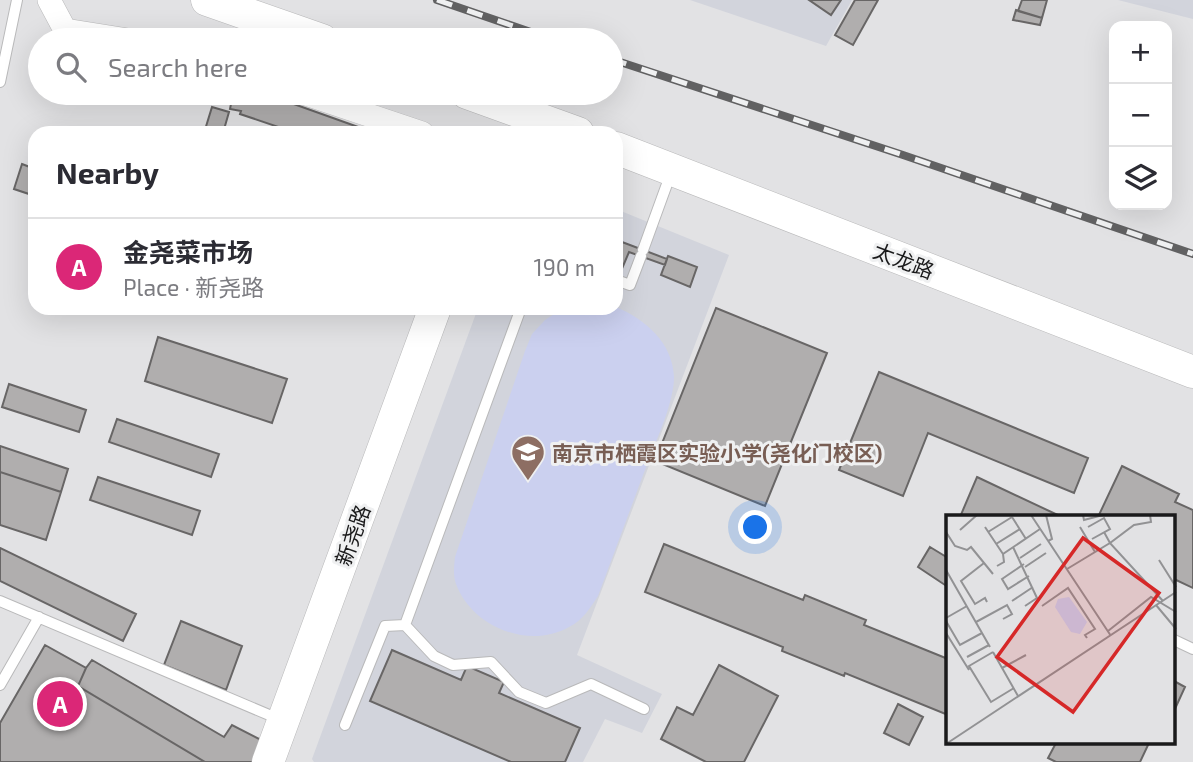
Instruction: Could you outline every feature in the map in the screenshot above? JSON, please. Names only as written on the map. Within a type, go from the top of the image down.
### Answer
[{"type":"street","points":[[49,0],[64,28]]},
{"type":"street","points":[[207,0],[288,28]]},
{"type":"street","points":[[339,105],[401,126]]},
{"type":"street","points":[[483,105],[505,121],[535,126]]},
{"type":"street","name":"太龙路","points":[[623,151],[1193,372]]},
{"type":"street","name":"新尧路","points":[[268,762],[432,315]]},
{"type":"lane","points":[[0,82],[17,0]]},
{"type":"lane","points":[[623,282],[630,285],[672,170]]},
{"type":"lane","points":[[405,625],[518,315]]},
{"type":"lane","points":[[0,601],[283,721]]},
{"type":"lane","points":[[0,685],[39,617]]},
{"type":"lane","points":[[345,724],[385,626],[405,625],[434,656],[453,664],[491,662],[519,692],[546,703],[591,684],[644,709]]},
{"type":"lane","points":[[1176,641],[1193,649]]},
{"type":"shaded area","points":[[690,0],[852,0],[826,46]]},
{"type":"shaded area","points":[[1118,0],[1193,0],[1193,19]]},
{"type":"shaded area","name":"南京市栖霞区实验小学(尧化门校区)","points":[[623,212],[729,255],[577,655],[662,694],[642,733],[605,719],[583,762],[314,762],[312,759],[475,315],[623,315]]},
{"type":"shaded area","points":[[623,310],[647,325],[663,343],[669,353],[674,377],[665,419],[598,596],[574,624],[553,634],[537,636],[504,630],[488,623],[475,612],[456,584],[454,564],[525,351],[532,334],[553,315],[623,315]]},
{"type":"building","points":[[809,0],[841,0],[831,15]]},
{"type":"building","points":[[855,0],[878,0],[853,45],[835,35]]},
{"type":"building","points":[[1022,0],[1047,0],[1042,18],[1018,11]]},
{"type":"building","points":[[1016,10],[1042,18],[1040,25],[1013,20]]},
{"type":"building","points":[[231,105],[297,105],[355,126],[275,126],[230,109]]},
{"type":"building","points":[[212,107],[229,112],[225,126],[206,126]]},
{"type":"building","points":[[22,164],[28,166],[28,194],[14,189]]},
{"type":"building","points":[[623,242],[667,259],[665,265],[629,252],[623,266]]},
{"type":"building","points":[[668,256],[697,267],[690,287],[661,275]]},
{"type":"building","points":[[716,308],[827,353],[765,506],[655,461]]},
{"type":"building","points":[[158,337],[287,379],[272,423],[145,381]]},
{"type":"building","points":[[879,372],[1088,458],[1074,493],[928,433],[903,496],[839,470]]},
{"type":"building","points":[[9,384],[86,410],[79,432],[2,407]]},
{"type":"building","points":[[117,419],[219,454],[211,477],[109,442]]},
{"type":"building","points":[[0,446],[68,469],[61,492],[0,472]]},
{"type":"building","points":[[1122,466],[1179,494],[1175,502],[1193,510],[1193,588],[1176,580],[1176,515],[1099,515]]},
{"type":"building","points":[[0,472],[61,492],[46,540],[0,525]]},
{"type":"building","points":[[98,477],[200,511],[192,535],[90,500]]},
{"type":"building","points":[[977,477],[1058,515],[961,515]]},
{"type":"building","points":[[664,544],[803,600],[805,595],[866,620],[864,625],[946,658],[946,714],[845,673],[844,676],[782,651],[783,647],[645,592]]},
{"type":"building","points":[[930,547],[946,557],[946,586],[918,567]]},
{"type":"building","points":[[0,548],[136,614],[123,641],[0,581]]},
{"type":"building","points":[[181,621],[242,646],[226,690],[164,665]]},
{"type":"building","points":[[45,645],[86,668],[78,686],[205,762],[0,762],[0,723]]},
{"type":"building","points":[[392,650],[461,680],[467,666],[504,682],[499,693],[580,728],[565,762],[511,762],[370,701]]},
{"type":"building","points":[[92,660],[224,737],[232,725],[267,743],[258,762],[205,762],[78,686]]},
{"type":"building","points":[[719,665],[778,696],[744,762],[706,762],[661,739],[677,707],[693,715]]},
{"type":"building","points":[[1176,682],[1185,687],[1176,707]]},
{"type":"building","points":[[898,704],[923,717],[909,745],[884,733]]},
{"type":"building","points":[[1055,744],[1149,744],[1140,762],[1056,762],[1048,758]]},
{"type":"railway","points":[[437,0],[519,28]]},
{"type":"railway","points":[[623,63],[1193,254]]},
{"type":"place","name":"南京市栖霞区实验小学(尧化门校区)","points":[[528,482]]},
{"type":"place","name":"金尧菜市场","points":[[60,704]]}]
